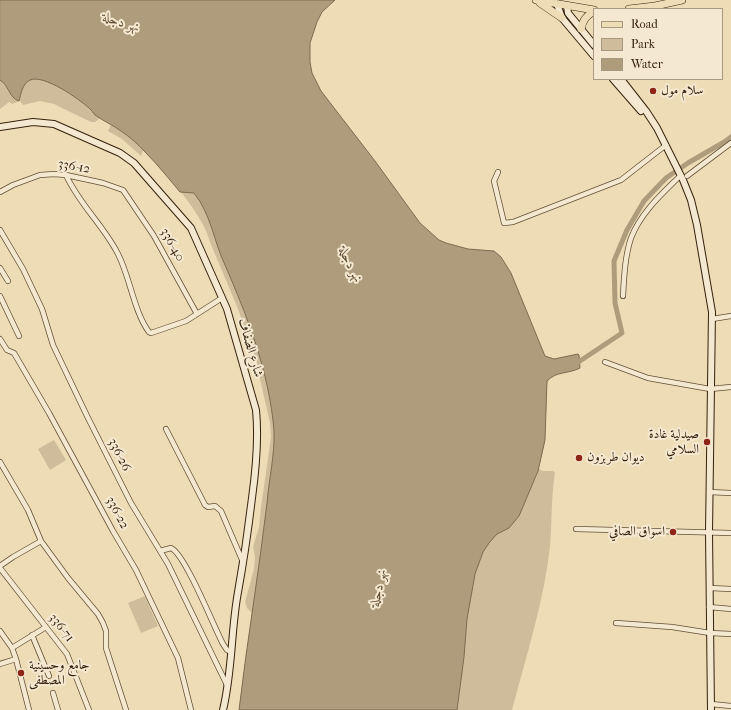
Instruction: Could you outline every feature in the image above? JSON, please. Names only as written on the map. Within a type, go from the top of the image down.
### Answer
[{"type":"main road","points":[[535,0],[569,3],[593,11]]},
{"type":"main road","points":[[535,0],[562,18]]},
{"type":"main road","points":[[638,8],[682,0]]},
{"type":"main road","points":[[581,29],[582,22],[593,12]]},
{"type":"street","points":[[555,2],[562,18],[593,55]]},
{"type":"street","points":[[569,3],[568,13],[593,44]]},
{"type":"street","points":[[614,80],[645,115],[664,142]]},
{"type":"street","points":[[622,80],[646,111],[684,177],[697,225],[712,319],[709,492],[711,707],[731,706]]},
{"type":"street","name":"شارع الضفاف","points":[[0,127],[33,122],[54,124],[115,151],[129,159],[189,225],[222,298],[256,410],[257,418],[255,479],[244,564],[237,599],[228,685],[223,710]]},
{"type":"street","points":[[498,172],[494,181],[504,223],[513,222],[621,180],[664,142]]},
{"type":"street","points":[[623,296],[624,268],[632,238],[645,214],[656,200],[684,177],[731,143]]},
{"type":"street","name":"336-12","points":[[0,192],[13,185],[40,175],[54,174],[103,183],[124,190]]},
{"type":"street","points":[[66,175],[77,196],[119,255],[141,318],[149,332],[155,333],[171,325],[183,322],[222,298]]},
{"type":"street","name":"336-40","points":[[124,190],[154,236],[197,314]]},
{"type":"street","name":"336-26","points":[[0,230],[23,269],[42,309],[53,345],[81,406],[131,503],[160,551],[228,685]]},
{"type":"street","points":[[0,268],[8,281]]},
{"type":"street","points":[[0,296],[19,336]]},
{"type":"street","points":[[712,319],[731,316]]},
{"type":"street","name":"336-22","points":[[0,340],[7,350],[14,352],[136,570],[178,658],[191,710]]},
{"type":"street","points":[[606,362],[648,378],[710,389],[731,387]]},
{"type":"street","points":[[166,429],[205,505],[208,507],[214,506],[221,511],[244,564]]},
{"type":"street","points":[[0,462],[28,510],[41,542],[98,614],[106,631],[106,648],[126,710]]},
{"type":"street","points":[[709,492],[731,493]]},
{"type":"street","points":[[576,528],[731,533]]},
{"type":"street","points":[[0,567],[13,557],[41,542]]},
{"type":"street","points":[[160,551],[171,548],[177,552],[197,589],[223,644],[227,650],[231,652]]},
{"type":"street","name":"336-71","points":[[0,567],[67,654],[89,710]]},
{"type":"street","points":[[710,588],[731,589]]},
{"type":"street","points":[[709,608],[731,609]]},
{"type":"street","points":[[616,623],[672,627],[710,633],[731,634]]},
{"type":"street","points":[[12,648],[46,628]]},
{"type":"street","points":[[0,631],[12,648],[29,710]]},
{"type":"street","points":[[32,635],[49,676]]},
{"type":"street","points":[[0,664],[16,659]]},
{"type":"street","points":[[53,693],[58,710]]},
{"type":"green space","points":[[0,68],[68,87],[100,118],[95,122],[91,122],[54,104],[40,101],[23,105],[20,101],[12,104],[9,102],[0,109]]},
{"type":"green space","points":[[117,116],[191,192],[197,192],[231,264],[276,403],[270,512],[239,710],[252,613],[247,608],[245,602],[254,569],[255,557],[253,547],[259,527],[271,436],[270,423],[255,357],[238,309],[206,231],[200,219],[182,193],[151,158],[143,150],[141,156],[122,139],[108,131],[112,122]]},
{"type":"green space","points":[[556,375],[549,379],[547,385],[545,440],[539,469],[543,471],[553,471],[555,473],[550,546],[544,588],[512,710],[438,710],[477,558],[534,481],[538,471],[544,384],[548,377]]},
{"type":"green space","points":[[54,440],[66,460],[50,470],[38,449]]},
{"type":"green space","points":[[145,596],[158,626],[141,633],[128,603]]},
{"type":"water","name":"نهر دجلة","points":[[0,0],[335,0],[322,12],[310,43],[310,62],[312,73],[321,91],[420,223],[439,240],[446,243],[468,249],[494,251],[501,257],[511,273],[545,356],[554,359],[579,355],[580,368],[558,374],[547,381],[545,440],[538,471],[519,516],[509,528],[497,534],[489,543],[483,552],[475,574],[467,619],[457,710],[239,710],[264,529],[274,439],[274,430],[267,387],[249,325],[221,256],[208,219],[200,201],[194,193],[180,192],[155,162],[134,141],[95,115],[84,104],[61,88],[44,81],[36,79],[30,80],[21,92],[19,101],[13,97],[0,80]]},
{"type":"waterway","points":[[575,363],[622,333],[615,303],[614,261],[627,230],[644,201],[666,178],[731,137]]},
{"type":"place","name":"سلام مول","points":[[653,91]]},
{"type":"place","name":"صيدلية غادة السلامي","points":[[707,442]]},
{"type":"place","name":"ديوان طربزون","points":[[579,458]]},
{"type":"place","name":"اسواق الصافي","points":[[673,532]]},
{"type":"place","name":"جامع وحسينية المصطفى","points":[[21,673]]}]
